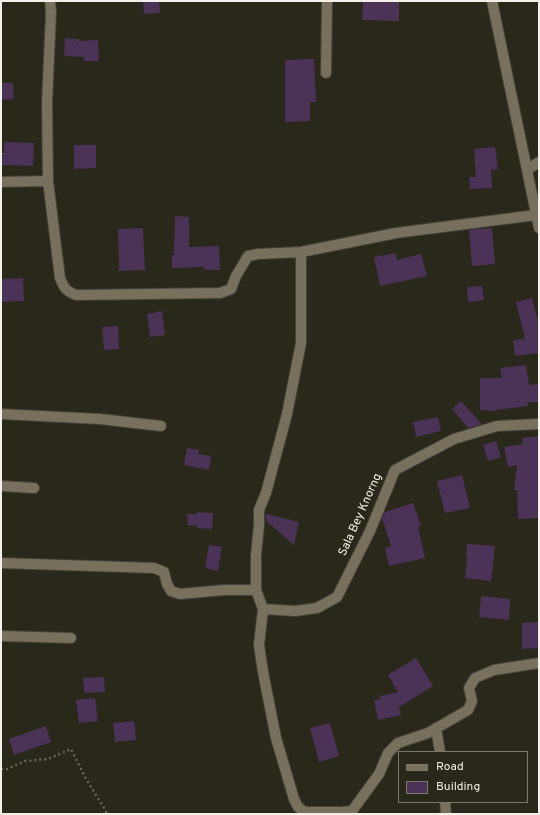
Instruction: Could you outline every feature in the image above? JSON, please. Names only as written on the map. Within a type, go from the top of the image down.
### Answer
[{"type":"street","points":[[50,1],[51,13],[47,103],[48,181],[60,278],[63,286],[69,292],[76,295],[220,293],[231,289],[236,276],[248,256],[258,254],[301,252],[396,233],[536,214]]},
{"type":"street","points":[[326,73],[327,1]]},
{"type":"street","points":[[492,1],[539,228]]},
{"type":"street","points":[[527,170],[539,162]]},
{"type":"street","points":[[1,182],[48,181]]},
{"type":"street","points":[[301,252],[301,343],[287,414],[266,492],[259,510],[256,555],[256,590],[263,609],[259,645],[263,672],[276,738],[294,799],[298,807],[305,812],[352,811],[379,774],[388,753],[398,743],[428,733],[468,710],[472,701],[470,688],[475,678],[494,670],[539,662]]},
{"type":"street","points":[[1,414],[100,419],[161,426]]},
{"type":"street","name":"Sala Bey Knorng","points":[[263,609],[295,611],[317,608],[336,596],[370,531],[395,470],[454,439],[497,426],[539,424]]},
{"type":"street","points":[[1,486],[34,488]]},
{"type":"street","points":[[1,563],[154,568],[164,572],[167,584],[171,591],[180,594],[224,590],[256,590]]},
{"type":"street","points":[[1,636],[71,638]]},
{"type":"street","points":[[436,728],[440,751]]},
{"type":"street","points":[[446,803],[446,814]]},
{"type":"path","points":[[1,768],[7,770],[24,761],[48,759],[71,749],[106,814]]},
{"type":"building","points":[[143,1],[159,1],[160,13],[144,14]]},
{"type":"building","points":[[363,1],[399,1],[399,21],[362,20]]},
{"type":"building","points":[[65,38],[79,39],[79,41],[98,40],[99,61],[84,61],[84,57],[64,56]]},
{"type":"building","points":[[314,59],[316,102],[310,102],[310,121],[285,122],[285,60]]},
{"type":"building","points":[[1,83],[13,83],[14,99],[1,100]]},
{"type":"building","points":[[4,142],[34,143],[33,166],[1,165],[1,153],[4,153]]},
{"type":"building","points":[[74,145],[96,145],[96,168],[74,169]]},
{"type":"building","points":[[495,147],[498,169],[491,170],[492,188],[470,189],[469,177],[476,177],[474,149]]},
{"type":"building","points":[[175,216],[189,217],[189,247],[219,246],[220,270],[204,270],[204,267],[172,268],[172,255],[174,255]]},
{"type":"building","points":[[143,228],[145,270],[119,271],[118,229]]},
{"type":"building","points":[[492,228],[495,264],[472,266],[469,230]]},
{"type":"building","points":[[396,253],[397,260],[421,254],[427,276],[380,286],[374,257]]},
{"type":"building","points":[[23,278],[24,301],[1,302],[1,279]]},
{"type":"building","points":[[482,286],[484,300],[468,302],[467,287]]},
{"type":"building","points":[[532,298],[539,325],[539,353],[515,356],[513,340],[525,339],[516,302]]},
{"type":"building","points":[[162,311],[165,335],[150,337],[147,314]]},
{"type":"building","points":[[118,326],[119,349],[104,350],[102,327]]},
{"type":"building","points":[[526,365],[529,385],[539,384],[539,402],[528,402],[528,406],[496,411],[480,410],[480,378],[502,378],[500,368]]},
{"type":"building","points":[[461,401],[481,423],[479,425],[468,428],[452,409]]},
{"type":"building","points":[[438,417],[441,431],[416,437],[413,422]]},
{"type":"building","points":[[539,436],[539,518],[518,519],[517,490],[514,490],[517,465],[508,467],[504,447],[523,444],[522,438]]},
{"type":"building","points":[[496,441],[501,457],[488,461],[483,445]]},
{"type":"building","points":[[187,448],[199,450],[198,454],[211,456],[209,470],[184,465]]},
{"type":"building","points":[[462,475],[470,508],[445,513],[437,481]]},
{"type":"building","points":[[413,503],[421,526],[418,527],[425,558],[389,566],[385,548],[391,546],[382,518],[385,512]]},
{"type":"building","points":[[197,512],[213,513],[212,529],[197,528],[197,525],[188,526],[187,514],[197,514]]},
{"type":"building","points":[[266,514],[299,522],[294,545],[266,521]]},
{"type":"building","points":[[467,544],[495,546],[491,581],[465,578]]},
{"type":"building","points":[[209,545],[222,547],[218,571],[205,568]]},
{"type":"building","points":[[481,596],[510,599],[509,620],[479,617]]},
{"type":"building","points":[[539,622],[539,648],[522,649],[522,623]]},
{"type":"building","points":[[416,658],[433,686],[399,707],[401,715],[378,720],[374,700],[381,699],[380,696],[398,692],[388,675]]},
{"type":"building","points":[[104,677],[105,692],[84,693],[83,678]]},
{"type":"building","points":[[95,698],[98,721],[79,723],[76,700]]},
{"type":"building","points":[[134,721],[136,740],[115,742],[113,723]]},
{"type":"building","points":[[330,723],[339,756],[319,762],[310,728]]},
{"type":"building","points":[[46,726],[51,742],[14,755],[9,739]]}]
